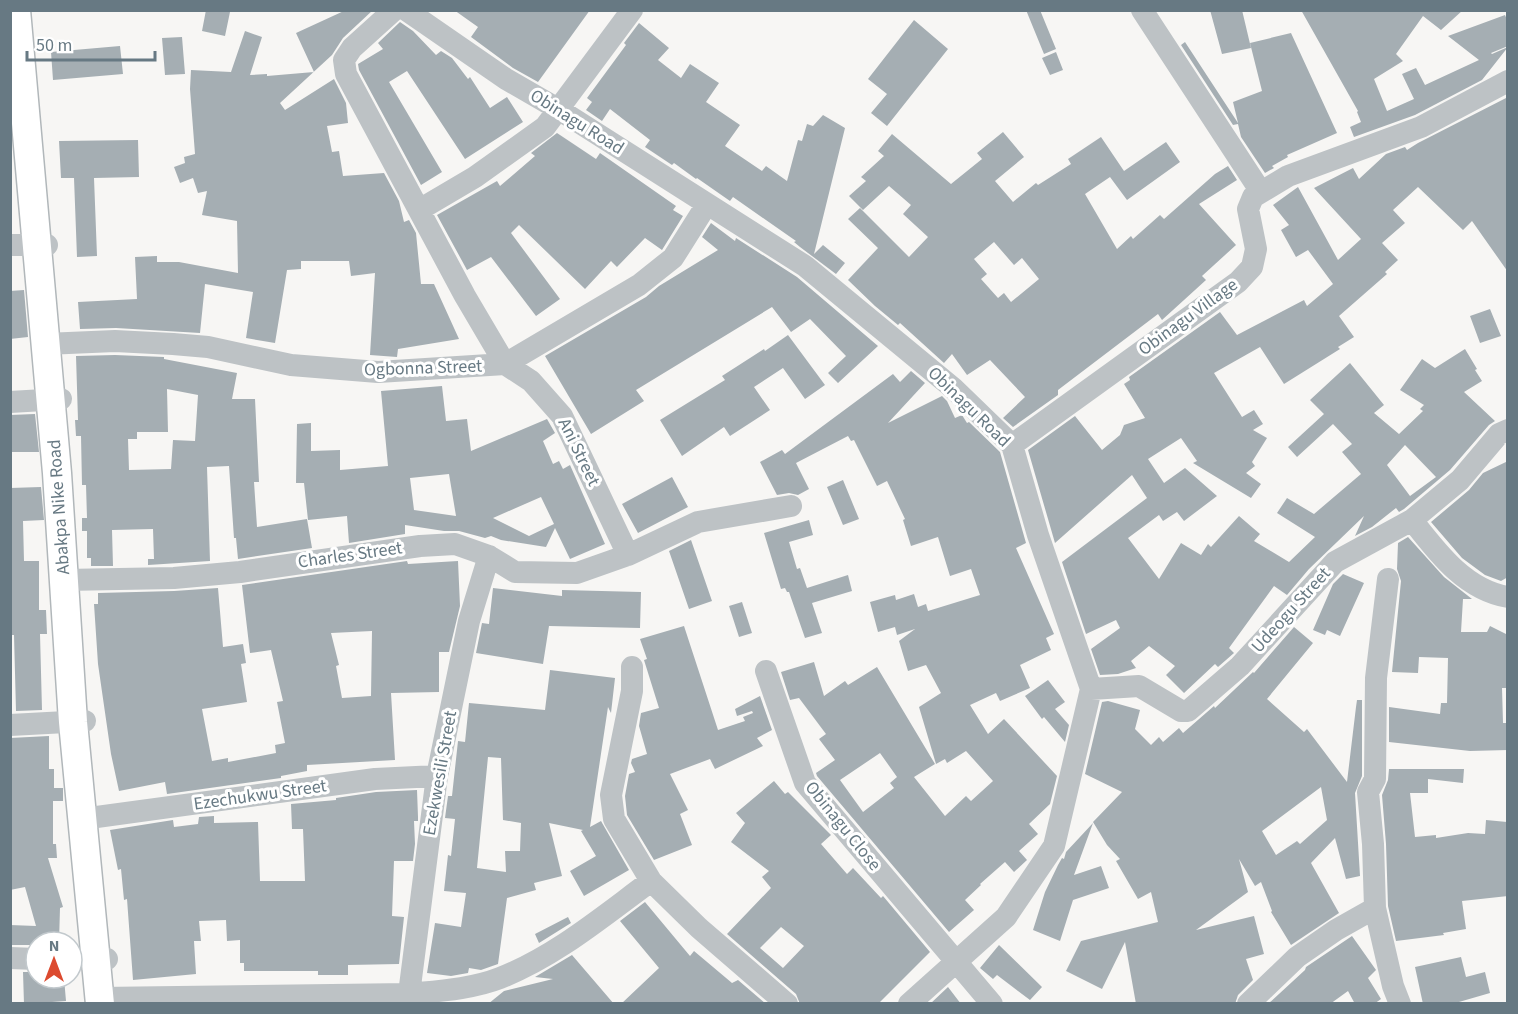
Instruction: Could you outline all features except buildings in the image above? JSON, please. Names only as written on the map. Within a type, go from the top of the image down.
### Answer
[{"type":"main road","name":"Abakpa Nike Road","points":[[16,10],[31,245],[50,344],[56,399],[88,818],[91,959],[105,1001]]},
{"type":"main road","name":"Abakpa Nike Road","points":[[22,90],[27,10]]},
{"type":"street","name":"Ani Street","points":[[394,10],[352,48],[344,60],[346,74],[465,296],[506,364],[531,381],[562,416],[628,555]]},
{"type":"street","name":"Obinagu Road","points":[[406,10],[506,79],[558,109],[805,266],[953,388],[1012,445],[1038,535],[1091,689]]},
{"type":"street","points":[[419,210],[475,177],[545,127],[632,10]]},
{"type":"street","points":[[1142,10],[1261,192],[1288,176],[1421,127],[1508,81]]},
{"type":"street","name":"Obinagu Village","points":[[1012,445],[1238,282],[1252,267],[1256,249],[1248,209],[1253,197],[1261,192]]},
{"type":"street","name":"Ogbonna Street","points":[[50,344],[115,341],[173,344],[208,347],[291,365],[378,372],[506,364],[639,285],[673,258],[707,204]]},
{"type":"street","points":[[10,402],[56,399]]},
{"type":"street","name":"Udeogu Street","points":[[1091,689],[1139,686],[1180,711],[1188,711],[1240,666],[1335,562],[1412,520],[1461,480],[1499,434],[1508,430]]},
{"type":"street","name":"Charles Street","points":[[69,580],[174,578],[240,572],[420,546],[455,544],[489,556],[515,572],[577,573],[628,555],[698,522],[791,506]]},
{"type":"street","points":[[1412,520],[1432,546],[1459,574],[1493,595],[1508,597]]},
{"type":"street","name":"Ezekwesili Street","points":[[409,994],[437,776],[469,621],[489,556]]},
{"type":"street","points":[[1388,579],[1376,678],[1375,779],[1368,792],[1373,844],[1375,908],[1393,986],[1400,1004]]},
{"type":"street","points":[[632,668],[632,692],[611,795],[614,819],[651,881],[699,928],[787,1004]]},
{"type":"street","name":"Obinagu Close","points":[[766,671],[805,783],[992,1004]]},
{"type":"street","points":[[909,1004],[1006,917],[1054,846],[1091,689]]},
{"type":"street","points":[[10,726],[79,722]]},
{"type":"street","name":"Ezechukwu Street","points":[[88,818],[375,779],[437,776]]},
{"type":"street","points":[[105,1001],[409,994],[450,990],[498,979],[554,952],[651,881]]},
{"type":"street","points":[[1248,1004],[1297,957],[1336,930],[1375,908]]}]
